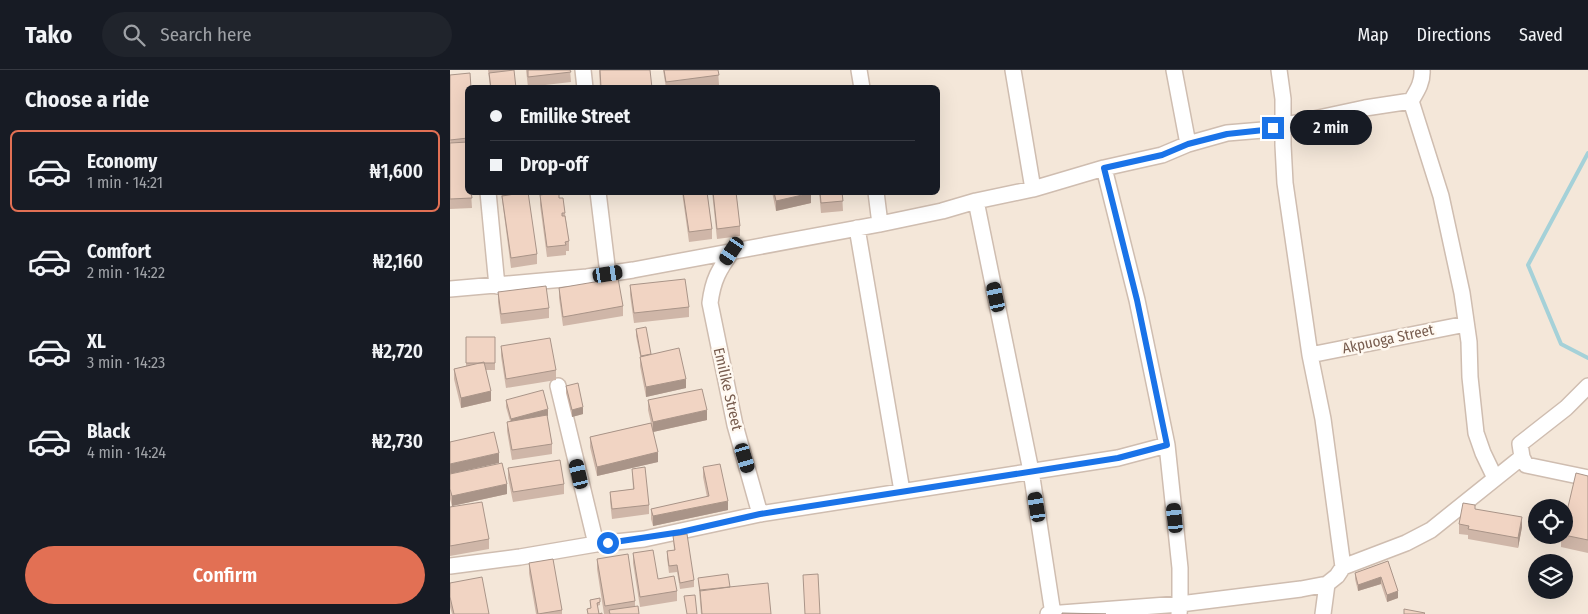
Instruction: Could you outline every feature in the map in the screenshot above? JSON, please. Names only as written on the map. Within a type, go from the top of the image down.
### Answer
[{"type":"street","points":[[583,70],[586,85]]},
{"type":"street","points":[[859,70],[862,85]]},
{"type":"street","points":[[1013,70],[1033,189]]},
{"type":"street","points":[[1174,70],[1188,144]]},
{"type":"street","points":[[1279,70],[1283,99],[1286,184],[1310,354],[1323,419],[1343,567]]},
{"type":"street","points":[[450,289],[608,274],[683,262],[942,211],[976,201],[1033,189],[1104,168],[1162,155],[1188,144],[1227,134],[1264,130],[1411,100],[1418,89],[1422,70]]},
{"type":"street","points":[[1411,100],[1442,196],[1462,293],[1469,342],[1470,377],[1476,434],[1495,478]]},
{"type":"street","points":[[1104,168],[1137,300],[1167,445],[1180,568],[1180,609]]},
{"type":"street","points":[[488,195],[497,286]]},
{"type":"street","points":[[598,195],[608,274]]},
{"type":"street","points":[[876,195],[880,224]]},
{"type":"street","points":[[976,201],[1031,471],[1053,614]]},
{"type":"street","points":[[857,228],[902,491]]},
{"type":"street","name":"Emilike Street","points":[[732,251],[712,286],[710,303],[722,370],[735,425],[760,514]]},
{"type":"street","name":"Akpuoga Street","points":[[1310,354],[1466,324]]},
{"type":"street","points":[[558,386],[596,544]]},
{"type":"street","points":[[1588,386],[1566,408],[1520,444],[1522,457],[1526,465],[1588,478]]},
{"type":"street","points":[[450,566],[520,558],[596,544],[653,537],[760,514],[1118,458],[1167,445]]},
{"type":"street","points":[[1048,614],[1180,609],[1327,584],[1337,576],[1343,567],[1406,543],[1431,530],[1522,457]]},
{"type":"street","points":[[1323,614],[1327,584]]},
{"type":"shaded area","points":[[450,70],[1588,70],[1588,614],[450,614]]},
{"type":"building","points":[[514,70],[516,85],[491,85],[489,73]]},
{"type":"building","points":[[528,70],[570,70],[571,72],[528,77]]},
{"type":"building","points":[[600,70],[650,70],[652,85],[601,85]]},
{"type":"building","points":[[664,70],[718,70],[719,75],[666,82]]},
{"type":"building","points":[[470,73],[471,85],[465,85],[465,138],[450,140],[450,75]]},
{"type":"building","points":[[465,142],[465,195],[472,195],[472,198],[450,199],[450,143]]},
{"type":"building","points":[[528,195],[537,254],[511,258],[502,196]]},
{"type":"building","points":[[540,195],[559,195],[559,198],[563,198],[565,213],[562,213],[562,216],[565,216],[569,241],[565,242],[566,245],[547,247]]},
{"type":"building","points":[[683,195],[707,195],[712,229],[689,232]]},
{"type":"building","points":[[713,195],[736,195],[740,226],[717,229]]},
{"type":"building","points":[[775,195],[802,195],[776,201]]},
{"type":"building","points":[[820,195],[842,195],[843,201],[821,203]]},
{"type":"building","points":[[618,278],[623,306],[563,317],[559,288]]},
{"type":"building","points":[[685,279],[689,307],[634,313],[630,285]]},
{"type":"building","points":[[546,286],[549,308],[501,314],[498,292]]},
{"type":"building","points":[[646,327],[651,354],[641,356],[636,329]]},
{"type":"building","points":[[466,337],[495,337],[495,363],[466,363]]},
{"type":"building","points":[[550,338],[556,370],[506,379],[501,346]]},
{"type":"building","points":[[679,348],[686,379],[646,387],[640,357]]},
{"type":"building","points":[[484,362],[491,391],[461,398],[454,369]]},
{"type":"building","points":[[578,383],[583,407],[572,410],[566,386]]},
{"type":"building","points":[[702,389],[707,410],[653,422],[648,400]]},
{"type":"building","points":[[543,390],[548,409],[511,419],[506,400]]},
{"type":"building","points":[[547,415],[552,444],[512,450],[507,422]]},
{"type":"building","points":[[651,423],[658,452],[597,467],[590,437]]},
{"type":"building","points":[[494,432],[499,453],[450,464],[450,442]]},
{"type":"building","points":[[560,460],[564,484],[513,492],[508,468]]},
{"type":"building","points":[[502,463],[507,484],[452,496],[450,474]]},
{"type":"building","points":[[720,464],[728,501],[653,516],[651,509],[709,496],[703,467]]},
{"type":"building","points":[[645,467],[649,505],[612,509],[610,492],[634,489],[632,469]]},
{"type":"building","points":[[1576,473],[1588,476],[1588,540],[1573,537],[1573,499],[1570,499]]},
{"type":"building","points":[[482,502],[489,539],[450,546],[450,507]]},
{"type":"building","points":[[1463,503],[1475,505],[1475,509],[1522,517],[1518,538],[1468,529],[1469,526],[1459,524]]},
{"type":"building","points":[[687,534],[694,580],[680,583],[677,565],[669,566],[667,551],[675,550],[673,536]]},
{"type":"building","points":[[653,550],[658,579],[674,576],[677,591],[640,597],[633,553]]},
{"type":"building","points":[[628,554],[635,601],[605,606],[597,559]]},
{"type":"building","points":[[553,559],[562,610],[538,614],[529,563]]},
{"type":"building","points":[[1388,561],[1398,591],[1387,595],[1381,577],[1358,585],[1355,573]]},
{"type":"building","points":[[728,574],[730,587],[700,591],[698,578]]},
{"type":"building","points":[[818,574],[820,614],[805,614],[803,575]]},
{"type":"building","points":[[482,577],[489,614],[454,614],[450,597],[450,583]]},
{"type":"building","points":[[768,583],[771,614],[702,614],[700,590]]},
{"type":"building","points":[[695,595],[697,614],[687,614],[684,596]]},
{"type":"building","points":[[600,598],[600,602],[597,603],[599,614],[588,614],[587,609],[591,608],[590,600]]},
{"type":"building","points":[[638,606],[639,614],[610,614],[609,610]]},
{"type":"building","points":[[1404,609],[1425,613],[1404,614]]},
{"type":"building","points":[[1062,613],[1106,614],[1062,614]]},
{"type":"waterway","points":[[1588,153],[1528,265],[1561,344],[1588,358]]},
{"type":"route","points":[[608,543],[681,532],[760,514],[1118,458],[1167,445],[1145,335],[1104,168],[1162,155],[1188,144],[1227,134],[1273,128]]}]
